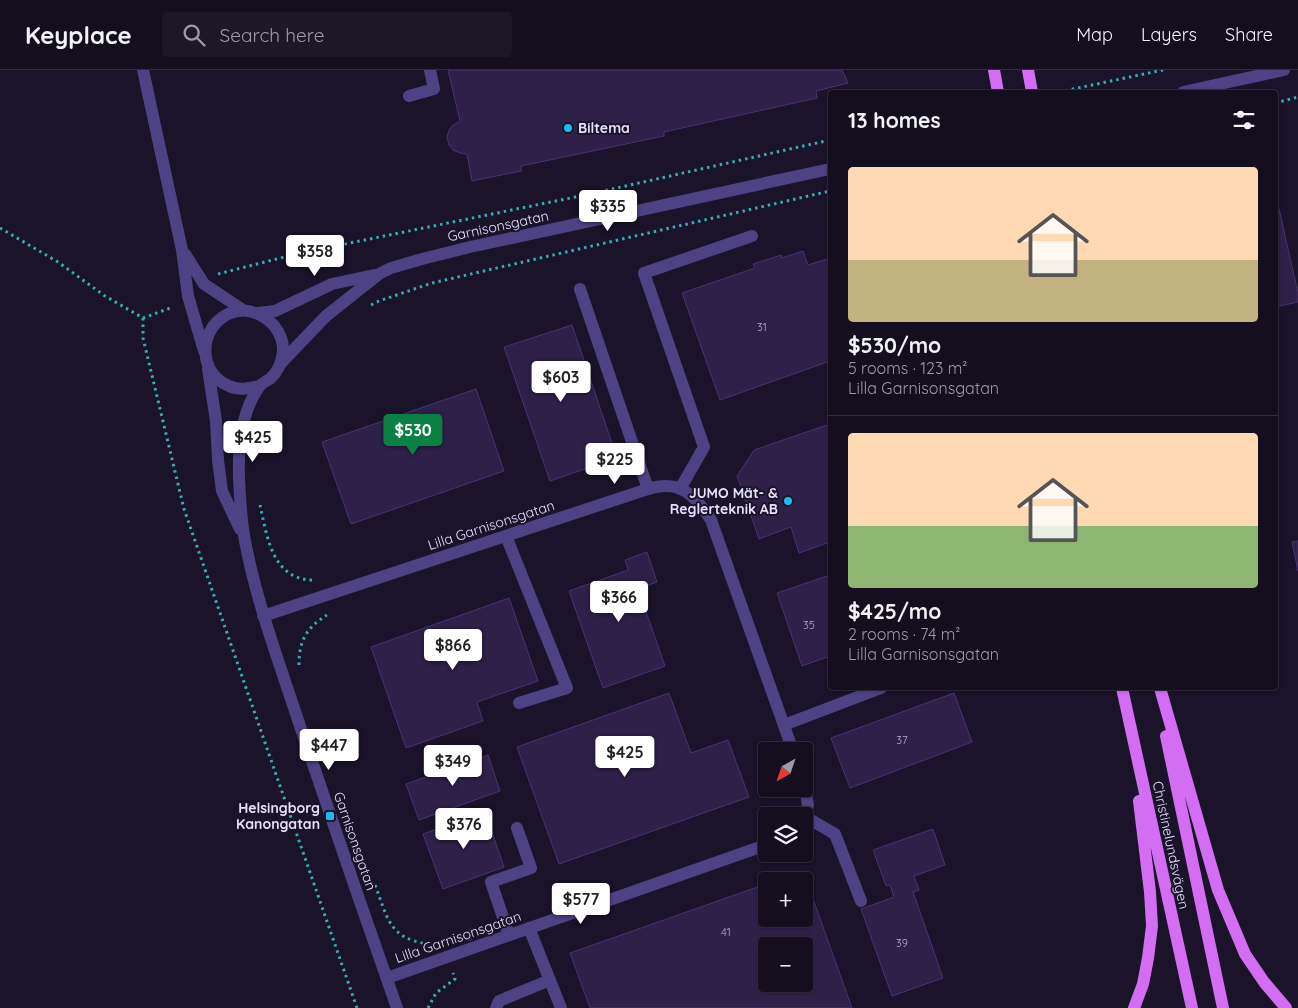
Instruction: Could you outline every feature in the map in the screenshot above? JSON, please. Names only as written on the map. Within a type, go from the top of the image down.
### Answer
[{"type":"main road","points":[[994,70],[998,90]]},
{"type":"main road","points":[[1028,70],[1032,90]]},
{"type":"main road","name":"Christinelundsvägen","points":[[1122,690],[1192,1008]]},
{"type":"main road","name":"Christinelundsvägen","points":[[1156,690],[1223,1008]]},
{"type":"main road","points":[[1161,690],[1218,890],[1245,954],[1264,982],[1286,1008]]},
{"type":"main road","points":[[1130,724],[1150,892],[1152,926],[1148,958],[1134,1008]]},
{"type":"street","name":"Garnisonsgatan","points":[[143,70],[182,250],[188,296],[208,366],[216,421],[222,491],[245,538]]},
{"type":"street","points":[[409,96],[434,89],[430,70]]},
{"type":"street","points":[[1192,90],[1284,70]]},
{"type":"street","name":"Garnisonsgatan","points":[[397,1008],[263,616],[245,538],[239,477],[241,436],[247,410],[260,386],[272,377],[280,365],[326,316],[379,274],[391,268],[461,250],[828,169]]},
{"type":"street","points":[[752,236],[644,273],[704,447],[680,489],[688,492],[701,504],[711,520],[790,742]]},
{"type":"street","points":[[182,250],[204,284],[243,310]]},
{"type":"street","name":"Garnisonsgatan","points":[[243,310],[258,313],[275,311],[332,284],[379,274]]},
{"type":"street","points":[[580,289],[648,489]]},
{"type":"street","points":[[204,351],[207,336],[215,322],[228,314],[243,310]]},
{"type":"street","points":[[258,313],[271,322],[280,335],[283,350],[280,365]]},
{"type":"street","name":"Garnisonsgatan","points":[[208,366],[217,379],[230,387],[245,389],[260,386]]},
{"type":"street","name":"Lilla Garnisonsgatan","points":[[263,616],[648,489],[673,486],[680,489]]},
{"type":"street","points":[[506,536],[566,688],[519,703]]},
{"type":"street","points":[[784,725],[876,690]]},
{"type":"street","points":[[813,822],[835,834],[861,901]]},
{"type":"street","points":[[509,935],[490,882],[531,868],[517,828]]},
{"type":"street","name":"Lilla Garnisonsgatan","points":[[386,978],[758,848]]},
{"type":"street","points":[[529,928],[561,1008]]},
{"type":"street","points":[[496,1008],[500,1000],[550,980]]},
{"type":"path","points":[[1068,90],[1163,70]]},
{"type":"path","points":[[1278,102],[1298,97]]},
{"type":"path","points":[[204,284],[221,272],[296,254],[590,194],[828,140]]},
{"type":"path","points":[[366,308],[379,300],[432,282],[828,191]]},
{"type":"path","points":[[0,228],[58,262],[105,296],[142,318],[169,310],[188,296]]},
{"type":"path","points":[[142,318],[143,338],[184,508],[357,1008]]},
{"type":"path","points":[[259,502],[271,550],[276,561],[285,571],[296,578],[324,580],[328,595],[332,612],[318,621],[302,641],[299,652],[299,666]]},
{"type":"path","points":[[289,813],[303,808]]},
{"type":"path","points":[[372,878],[389,922],[395,930],[404,938],[416,942],[442,943],[455,979],[436,993],[428,1008]]},
{"type":"building","name":"Biltema","points":[[448,70],[842,70],[848,83],[816,91],[817,98],[664,132],[664,136],[521,166],[521,171],[472,181],[467,154],[453,150],[449,145],[447,137],[453,125],[460,121]]},
{"type":"building","points":[[1278,204],[1298,293],[1298,302],[1278,306]]},
{"type":"building","points":[[803,251],[808,265],[828,259],[828,362],[720,400],[682,293],[755,268],[753,264],[781,255],[782,258]]},
{"type":"building","points":[[572,325],[617,458],[550,481],[504,347]]},
{"type":"building","points":[[476,389],[504,471],[351,524],[322,442]]},
{"type":"building","name":"JUMO Mät- & Reglerteknik AB","points":[[828,425],[828,543],[799,553],[791,527],[759,539],[737,476],[754,450]]},
{"type":"building","points":[[1298,541],[1298,571],[1292,542]]},
{"type":"building","points":[[647,552],[657,582],[638,589],[665,666],[603,688],[569,591],[628,570],[625,560]]},
{"type":"building","points":[[828,576],[828,657],[802,666],[777,593]]},
{"type":"building","points":[[509,598],[538,681],[477,702],[483,721],[406,748],[371,647]]},
{"type":"building","points":[[669,693],[691,753],[728,740],[749,797],[559,864],[517,747]]},
{"type":"building","points":[[954,693],[972,742],[850,788],[831,738]]},
{"type":"building","points":[[488,755],[500,791],[419,820],[406,784]]},
{"type":"building","points":[[485,812],[504,867],[443,889],[423,834]]},
{"type":"building","points":[[933,829],[945,865],[914,876],[919,890],[913,892],[943,978],[892,996],[861,909],[894,897],[890,885],[886,886],[873,850]]},
{"type":"building","points":[[758,887],[758,927],[813,927],[813,899],[852,1008],[590,1008],[570,953]]},
{"type":"place","name":"Biltema","points":[[568,128]]},
{"type":"place","name":"JUMO Mät- & Reglerteknik AB","points":[[788,501]]},
{"type":"place","name":"Helsingborg Kanongatan","points":[[330,816]]}]
